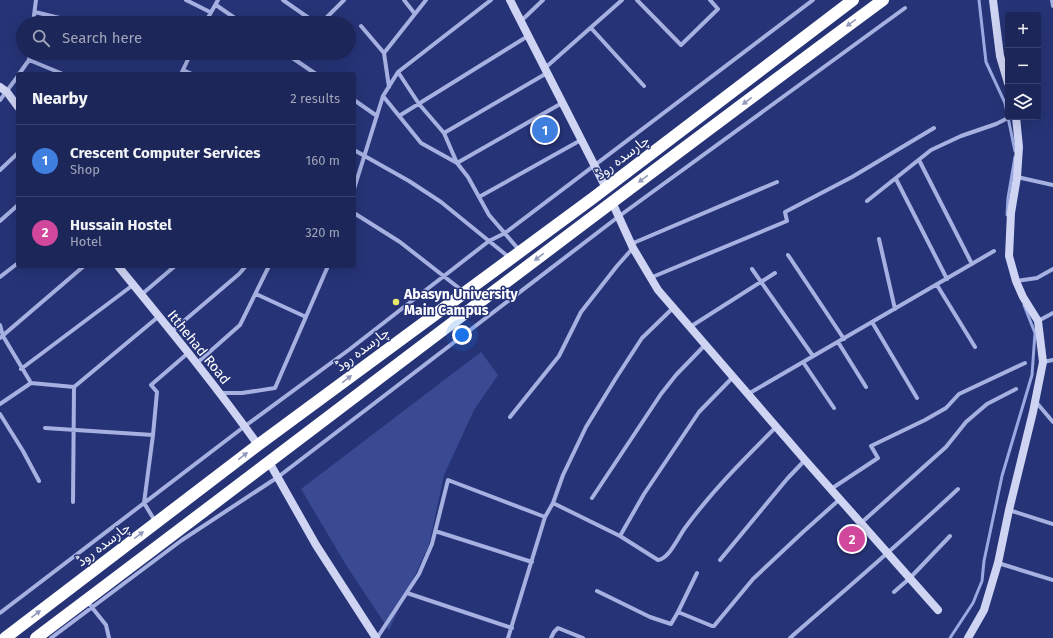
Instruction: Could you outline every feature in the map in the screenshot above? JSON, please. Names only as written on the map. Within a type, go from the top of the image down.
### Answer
[{"type":"highway","name":"چارسدہ روڈ","points":[[5,638],[258,445],[606,188],[853,0]]},
{"type":"highway","points":[[36,638],[89,604],[269,462],[612,202],[883,0]]},
{"type":"highway","points":[[363,367],[374,383]]},
{"type":"street","points":[[34,16],[36,0]]},
{"type":"street","points":[[186,0],[210,12]]},
{"type":"street","points":[[208,16],[218,0]]},
{"type":"street","points":[[283,0],[306,16]]},
{"type":"street","points":[[328,16],[344,0]]},
{"type":"street","points":[[404,0],[415,14]]},
{"type":"street","points":[[384,53],[426,0]]},
{"type":"street","points":[[356,182],[383,96],[398,72],[492,0]]},
{"type":"street","points":[[510,0],[606,188]]},
{"type":"street","points":[[521,21],[543,0]]},
{"type":"street","points":[[444,132],[546,70],[622,0]]},
{"type":"street","points":[[637,0],[680,45],[718,9],[710,0]]},
{"type":"street","points":[[0,613],[245,426],[350,350],[489,241],[505,233],[813,0]]},
{"type":"street","points":[[993,0],[1000,56],[1005,73]]},
{"type":"street","points":[[1052,0],[1053,6]]},
{"type":"street","points":[[216,5],[232,16]]},
{"type":"street","points":[[51,638],[89,604],[278,476],[618,217],[905,8]]},
{"type":"street","points":[[35,12],[51,16]]},
{"type":"street","points":[[361,26],[384,53],[389,87]]},
{"type":"street","points":[[591,28],[644,86]]},
{"type":"street","points":[[399,116],[528,36]]},
{"type":"street","points":[[21,72],[29,60],[58,72]]},
{"type":"street","points":[[182,72],[188,60]]},
{"type":"street","points":[[295,60],[313,72]]},
{"type":"street","points":[[398,72],[419,104],[444,132],[457,163],[468,177],[489,215],[505,233],[515,255]]},
{"type":"street","points":[[0,100],[4,89],[16,78]]},
{"type":"street","points":[[4,89],[16,104]]},
{"type":"street","points":[[383,96],[421,143],[457,163]]},
{"type":"street","points":[[356,101],[377,116]]},
{"type":"street","points":[[457,163],[563,103]]},
{"type":"street","points":[[867,201],[932,150],[961,136],[1005,120]]},
{"type":"street","points":[[968,638],[984,610],[998,563],[1043,362],[1038,321],[1016,281],[1009,256],[1011,213],[1017,177],[1019,147],[1016,120]]},
{"type":"street","points":[[650,278],[787,221],[785,212],[852,176],[934,128]]},
{"type":"street","points":[[479,197],[582,140]]},
{"type":"street","points":[[356,151],[410,181],[441,202],[489,241],[515,255]]},
{"type":"street","points":[[0,170],[16,155]]},
{"type":"street","points":[[919,160],[972,264]]},
{"type":"street","points":[[1017,177],[1053,185]]},
{"type":"street","points":[[896,179],[947,278]]},
{"type":"street","points":[[510,417],[559,356],[581,312],[632,246],[777,182]]},
{"type":"street","points":[[612,202],[632,246],[658,290],[733,378],[938,610]]},
{"type":"street","points":[[0,221],[16,207]]},
{"type":"street","points":[[356,214],[400,242],[464,293]]},
{"type":"street","points":[[879,239],[896,308]]},
{"type":"street","points":[[748,394],[994,251]]},
{"type":"street","points":[[788,255],[844,338]]},
{"type":"street","points":[[0,277],[16,265]]},
{"type":"street","points":[[1,337],[82,268]]},
{"type":"street","name":"Itthehad Road","points":[[120,268],[197,363],[258,445]]},
{"type":"street","points":[[141,296],[173,268]]},
{"type":"street","points":[[171,332],[244,268]]},
{"type":"street","points":[[197,363],[240,325],[268,268]]},
{"type":"street","points":[[220,393],[242,393],[275,388],[327,268]]},
{"type":"street","points":[[752,269],[813,356]]},
{"type":"street","points":[[1016,281],[1037,278],[1053,269]]},
{"type":"street","points":[[690,327],[775,273]]},
{"type":"street","points":[[937,284],[974,347]]},
{"type":"street","points":[[21,369],[133,285]]},
{"type":"street","points":[[256,294],[306,317]]},
{"type":"street","points":[[508,638],[545,517],[553,503],[563,475],[586,427],[642,338],[673,308]]},
{"type":"street","points":[[1038,321],[1053,313]]},
{"type":"street","points":[[0,404],[31,383],[74,387],[158,317]]},
{"type":"street","points":[[872,322],[916,398]]},
{"type":"street","points":[[0,325],[1,337],[31,383]]},
{"type":"street","points":[[838,342],[866,387]]},
{"type":"street","points":[[592,498],[661,394],[676,375],[705,345]]},
{"type":"street","points":[[156,523],[144,503],[157,392],[151,385],[189,353]]},
{"type":"street","points":[[1043,362],[1053,360]]},
{"type":"street","points":[[803,362],[834,408]]},
{"type":"street","points":[[831,489],[878,458],[871,446],[925,420],[946,408],[959,394],[1025,363]]},
{"type":"street","points":[[620,536],[644,494],[699,412],[733,378]]},
{"type":"street","points":[[74,387],[74,502]]},
{"type":"street","points":[[861,523],[946,447],[966,422],[987,404],[1016,389]]},
{"type":"street","points":[[1035,402],[1053,422]]},
{"type":"street","points":[[1048,417],[1053,412]]},
{"type":"street","points":[[0,414],[23,451],[39,481]]},
{"type":"street","points":[[553,503],[620,536],[658,560],[665,557],[685,528],[722,482],[776,426]]},
{"type":"street","points":[[45,428],[153,435]]},
{"type":"street","points":[[720,560],[787,479],[805,460]]},
{"type":"street","points":[[269,462],[316,545],[377,638],[419,574],[432,544],[448,480],[545,517]]},
{"type":"street","points":[[790,638],[887,552],[917,528],[958,489]]},
{"type":"street","points":[[678,612],[714,626],[753,579],[840,499]]},
{"type":"street","points":[[1009,510],[1053,524]]},
{"type":"street","points":[[435,531],[532,562]]},
{"type":"street","points":[[894,592],[910,578],[950,536]]},
{"type":"street","points":[[998,563],[1053,580]]},
{"type":"street","points":[[597,591],[650,617],[673,623],[697,573]]},
{"type":"street","points":[[407,593],[512,628]]},
{"type":"street","points":[[89,604],[106,625],[109,638]]},
{"type":"street","points":[[552,638],[554,632],[558,628],[583,638]]},
{"type":"shaded area","points":[[481,352],[498,375],[474,410],[444,475],[429,545],[389,630],[346,565],[301,489]]},
{"type":"waterway","points":[[979,0],[986,62],[1005,103],[1015,151]]},
{"type":"waterway","points":[[1007,215],[1008,198],[1015,157]]},
{"type":"waterway","points":[[950,638],[973,603],[982,581],[984,561],[1002,476],[1032,375],[1035,333],[1024,305]]},
{"type":"place","name":"Crescent Computer Services","points":[[545,130]]},
{"type":"place","name":"Abasyn University Main Campus","points":[[396,302]]},
{"type":"place","name":"Hussain Hostel","points":[[852,539]]}]
